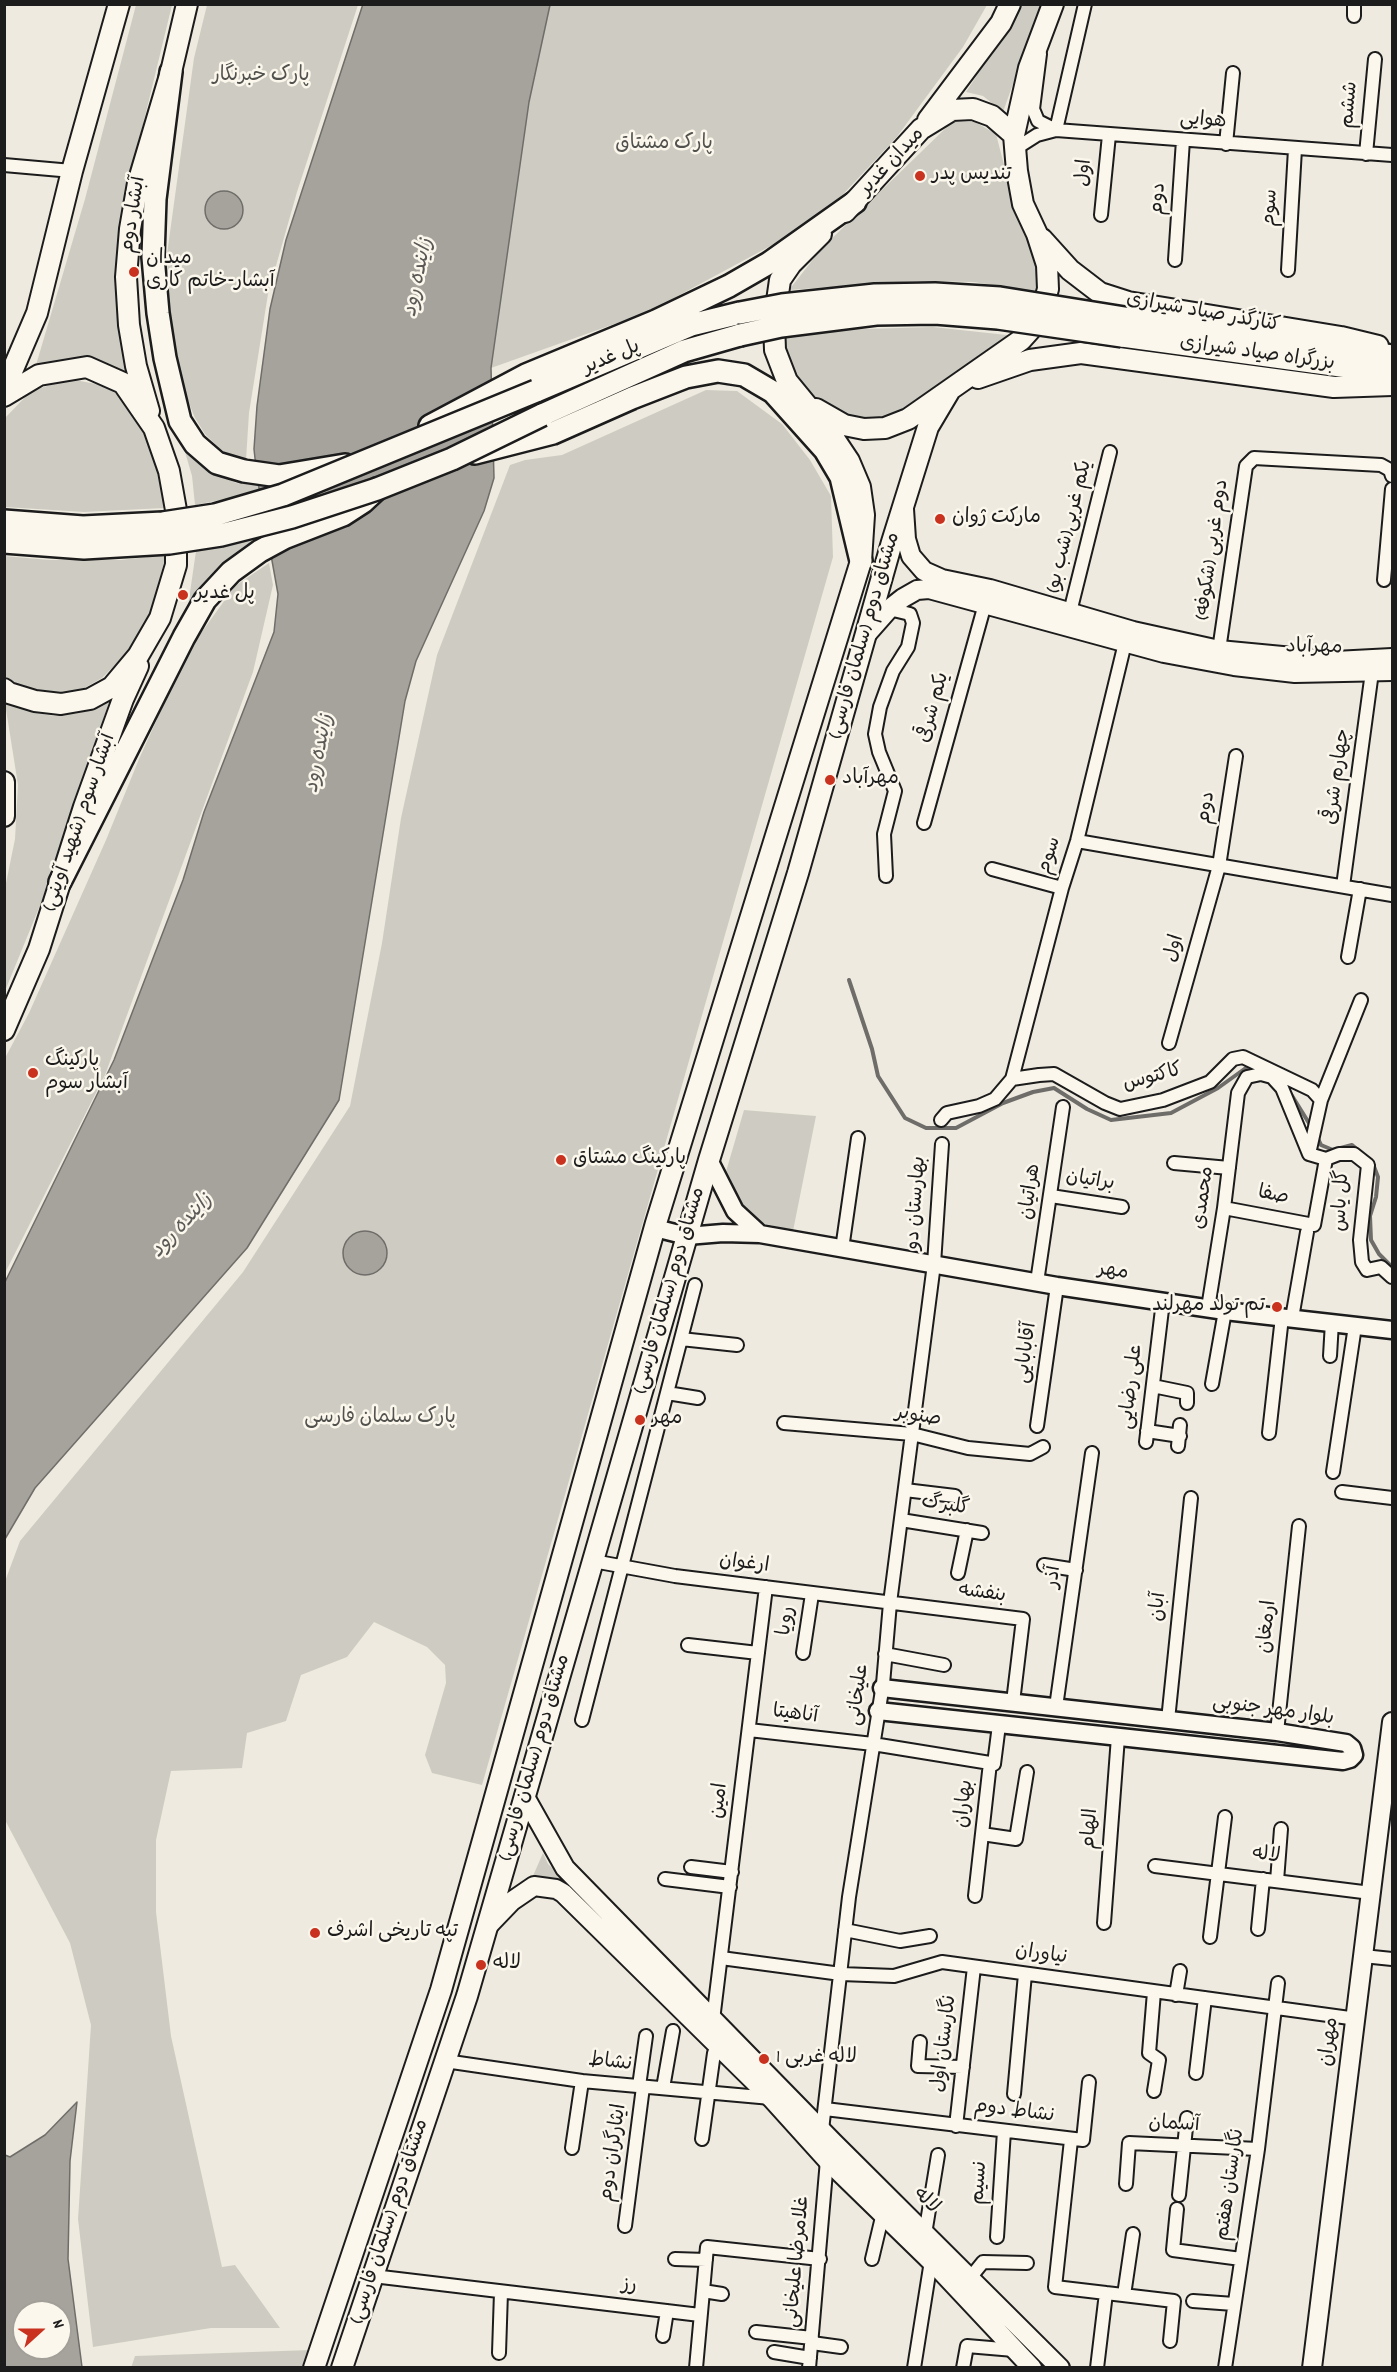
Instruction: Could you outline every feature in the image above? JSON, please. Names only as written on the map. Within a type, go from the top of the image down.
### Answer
[{"type":"highway","points":[[171,72],[155,199],[153,257],[158,313],[180,421],[195,444],[217,463],[244,471],[279,476],[365,461]]},
{"type":"highway","points":[[531,383],[729,286],[769,263],[855,202]]},
{"type":"highway","name":"پل غدیر","points":[[4,521],[83,527],[163,524],[205,517],[283,495],[365,461],[531,383],[691,326],[740,312],[782,304],[875,295],[934,294],[1000,298],[1127,328]]},
{"type":"highway","name":"پل غدیر","points":[[4,542],[84,548],[169,543],[221,535],[292,517],[377,489],[548,424],[684,351],[780,326],[876,314],[935,313],[1127,328]]},
{"type":"highway","name":"بزرگراه صیاد شیرازی","points":[[1127,328],[1392,356]]},
{"type":"highway","name":"بزرگراه صیاد شیرازی","points":[[1127,328],[1392,373]]},
{"type":"highway","points":[[548,424],[632,398],[686,377],[718,370],[744,375],[773,392],[825,450],[841,477],[861,561]]},
{"type":"highway","points":[[60,882],[205,600],[231,572],[246,560],[284,538],[343,514],[363,502],[377,489]]},
{"type":"main road","points":[[4,390],[37,313],[72,171],[119,4]]},
{"type":"main road","name":"آبشار دوم","points":[[154,428],[136,366],[129,325],[126,277],[130,229],[138,183],[171,72],[187,4]]},
{"type":"main road","points":[[921,129],[1001,23],[1010,4]]},
{"type":"main road","points":[[1014,142],[1029,68],[1053,4]]},
{"type":"main road","name":"میدان غدیر","points":[[973,109],[992,116],[1014,142],[1023,204],[1037,234],[1047,264],[1048,290],[1039,320],[1021,340],[954,387],[908,419],[885,428],[864,429],[844,426],[804,403],[787,381],[776,350],[774,322],[780,280],[791,264],[855,202],[921,129],[952,110],[973,109]]},
{"type":"main road","name":"کنارگذر صیاد شیرازی","points":[[1037,234],[1070,270],[1100,293],[1128,302],[1341,337],[1392,349]]},
{"type":"main road","points":[[1084,353],[1078,337],[1079,319],[1086,304],[1100,293]]},
{"type":"main road","points":[[954,387],[1030,360],[1084,353],[1334,387],[1392,385]]},
{"type":"main road","points":[[4,396],[39,375],[87,367],[123,383],[154,428],[169,471],[176,510],[176,565],[160,618],[138,656],[112,687],[90,699],[62,704],[35,701],[9,693],[4,689]]},
{"type":"main road","name":"مشتاق دوم (سلمان فارسی)","points":[[342,2367],[445,2061],[487,1926],[709,1160],[798,873],[928,427],[954,387]]},
{"type":"main road","name":"مشتاق دوم (سلمان فارسی)","points":[[314,2367],[441,1990],[655,1228],[861,561],[864,515],[860,487],[849,461],[833,437],[804,403]]},
{"type":"main road","name":"مهرآباد","points":[[904,507],[906,539],[911,556],[932,582],[985,604],[1125,643],[1234,666],[1296,673],[1392,671]]},
{"type":"main road","points":[[866,635],[889,609],[932,582]]},
{"type":"main road","name":"مهرآباد","points":[[932,582],[1070,612],[1133,631],[1220,650],[1335,661],[1392,658]]},
{"type":"main road","name":"آبشار سوم (شهید آوینی)","points":[[4,1030],[39,949],[84,807],[123,699],[160,618]]},
{"type":"main road","points":[[4,1015],[19,997]]},
{"type":"main road","name":"مهران","points":[[1312,2367],[1371,1893],[1390,1774],[1392,1722]]},
{"type":"main road","name":"لاله","points":[[525,1797],[565,1868],[611,1928],[827,2160],[873,2192],[925,2234],[1060,2367]]},
{"type":"main road","name":"لاله","points":[[487,1926],[526,1890],[534,1886],[546,1886],[563,1893],[611,1928],[713,2020],[822,2130],[873,2192],[883,2213],[1032,2367]]},
{"type":"street","points":[[1042,34],[1033,109],[1038,121],[1056,130],[1084,4]]},
{"type":"street","name":"ششم","points":[[1366,154],[1375,59]]},
{"type":"street","points":[[1226,144],[1233,73]]},
{"type":"street","name":"هوایی","points":[[1014,142],[1056,130],[1392,155]]},
{"type":"street","name":"اول","points":[[1101,215],[1109,135]]},
{"type":"street","name":"دوم","points":[[1175,260],[1183,140]]},
{"type":"street","name":"سوم","points":[[1288,270],[1295,149]]},
{"type":"street","points":[[4,165],[72,171]]},
{"type":"street","name":"یکم غربی(شب بو)","points":[[1070,612],[1110,452]]},
{"type":"street","name":"دوم غربی (شکوفه)","points":[[1220,650],[1246,466],[1254,458],[1381,465],[1390,470],[1392,476]]},
{"type":"street","points":[[1384,580],[1392,489]]},
{"type":"street","name":"یکم شرقی","points":[[924,823],[985,604]]},
{"type":"street","points":[[886,876],[884,834],[895,791],[879,752],[875,734],[880,707],[893,671],[908,646],[913,623],[910,614],[889,609]]},
{"type":"street","name":"سوم","points":[[1012,1079],[1062,888],[1077,841],[1125,643]]},
{"type":"street","name":"چهارم شرقی","points":[[1344,886],[1372,672]]},
{"type":"street","name":"دوم","points":[[1219,866],[1236,756]]},
{"type":"street","points":[[1077,841],[1392,895]]},
{"type":"street","name":"اول","points":[[1168,1043],[1219,866]]},
{"type":"street","points":[[992,869],[1062,888]]},
{"type":"street","points":[[1348,957],[1360,889]]},
{"type":"street","points":[[1309,1154],[1321,1100],[1360,1000]]},
{"type":"street","name":"کاکتوس","points":[[1012,1079],[1054,1074],[1120,1109],[1163,1101],[1210,1082],[1233,1059],[1243,1057],[1312,1090],[1321,1100]]},
{"type":"street","name":"محمدی","points":[[1208,1308],[1224,1208],[1238,1093],[1247,1077],[1261,1074],[1272,1077],[1282,1088],[1309,1154]]},
{"type":"street","points":[[941,1120],[947,1113],[960,1112],[995,1099],[1012,1079]]},
{"type":"street","name":"هراتیان","points":[[1037,1282],[1063,1107]]},
{"type":"street","points":[[842,1250],[858,1138]]},
{"type":"street","name":"بهارستان دو","points":[[934,1264],[942,1144]]},
{"type":"street","name":"گل یاس","points":[[1309,1154],[1326,1160],[1339,1154],[1354,1154],[1368,1165],[1360,1240],[1362,1262],[1367,1270],[1382,1267],[1392,1277]]},
{"type":"street","points":[[709,1160],[735,1211],[759,1234]]},
{"type":"street","points":[[1269,1433],[1287,1318],[1326,1160]]},
{"type":"street","points":[[1174,1163],[1229,1168]]},
{"type":"street","name":"براتیان","points":[[1051,1196],[1122,1207]]},
{"type":"street","name":"صفا","points":[[1224,1208],[1310,1229]]},
{"type":"street","name":"مهر","points":[[655,1228],[687,1236],[723,1233],[759,1234],[1057,1286],[1225,1311],[1392,1330]]},
{"type":"street","name":"علیخانی","points":[[822,2130],[845,1930],[882,1688],[890,1603],[934,1264]]},
{"type":"street","points":[[582,1720],[695,1285]]},
{"type":"street","name":"آقابابایی","points":[[1037,1426],[1057,1286]]},
{"type":"street","name":"علی رضایی","points":[[1163,1301],[1147,1437],[1179,1436]]},
{"type":"street","points":[[1212,1384],[1225,1311]]},
{"type":"street","points":[[1330,1356],[1332,1322]]},
{"type":"street","points":[[1333,1472],[1355,1326]]},
{"type":"street","points":[[681,1339],[737,1345]]},
{"type":"street","points":[[1153,1386],[1187,1393],[1187,1403]]},
{"type":"street","points":[[667,1393],[698,1398]]},
{"type":"street","name":"صنوبر","points":[[784,1423],[912,1434],[968,1448],[1030,1454],[1043,1447]]},
{"type":"street","name":"آذر","points":[[1056,1707],[1092,1454]]},
{"type":"street","points":[[905,1490],[955,1496]]},
{"type":"street","points":[[1342,1492],[1392,1498]]},
{"type":"street","name":"آبان","points":[[1168,1720],[1191,1498]]},
{"type":"street","name":"گلبرگ","points":[[901,1520],[982,1533]]},
{"type":"street","name":"ارمغان","points":[[1277,1732],[1299,1526]]},
{"type":"street","points":[[958,1573],[966,1530]]},
{"type":"street","name":"ارغوان","points":[[593,1561],[675,1576],[890,1603]]},
{"type":"street","points":[[1044,1565],[1076,1570]]},
{"type":"street","name":"امین","points":[[713,2020],[766,1587]]},
{"type":"street","name":"رویا","points":[[803,1653],[812,1594]]},
{"type":"street","name":"بنفشه","points":[[890,1603],[1023,1619],[1013,1701]]},
{"type":"street","points":[[688,1645],[759,1653]]},
{"type":"street","points":[[885,1654],[944,1665]]},
{"type":"street","name":"بلوار مهر جنوبی","points":[[878,1711],[1343,1761],[1350,1759],[1353,1755],[1352,1748],[1346,1743],[1277,1732],[882,1688]]},
{"type":"street","points":[[1205,1746],[1208,1724]]},
{"type":"street","points":[[990,1763],[994,1764],[999,1725]]},
{"type":"street","name":"آناهیتا","points":[[749,1730],[873,1744]]},
{"type":"street","name":"الهام","points":[[1104,1923],[1118,1737]]},
{"type":"street","name":"بهاران","points":[[873,1744],[990,1763],[975,1896]]},
{"type":"street","points":[[982,1834],[1016,1839],[1027,1772]]},
{"type":"street","points":[[1210,1937],[1225,1817]]},
{"type":"street","points":[[1277,1881],[1281,1829]]},
{"type":"street","name":"لاله","points":[[1155,1866],[1371,1893]]},
{"type":"street","points":[[691,1867],[732,1872]]},
{"type":"street","points":[[665,1879],[730,1887]]},
{"type":"street","points":[[1258,1929],[1263,1880]]},
{"type":"street","points":[[845,1930],[900,1941],[930,1936]]},
{"type":"street","points":[[1363,1956],[1392,1959]]},
{"type":"street","name":"نیاوران","points":[[721,1959],[841,1974],[894,1976],[942,1962],[1357,2019]]},
{"type":"street","name":"نگارستان اول","points":[[956,2126],[974,1967]]},
{"type":"street","points":[[1176,1995],[1180,1971]]},
{"type":"street","points":[[1014,2094],[1025,1974]]},
{"type":"street","name":"نگارستان هفتم","points":[[1225,2367],[1258,2149],[1278,1983]]},
{"type":"street","points":[[1154,1992],[1149,2053],[1159,2060],[1154,2091]]},
{"type":"street","points":[[1196,2073],[1205,1998]]},
{"type":"street","points":[[663,2088],[673,2031]]},
{"type":"street","name":"ایثارگران دوم","points":[[625,2226],[646,2036]]},
{"type":"street","points":[[920,2042],[918,2066],[963,2067]]},
{"type":"street","points":[[702,2139],[714,2053]]},
{"type":"street","name":"نشاط","points":[[445,2061],[582,2081],[771,2098]]},
{"type":"street","points":[[572,2148],[582,2081]]},
{"type":"street","points":[[1071,2140],[1083,2140],[1089,2082]]},
{"type":"street","name":"نشاط دوم","points":[[825,2109],[1071,2140],[1055,2287],[1174,2301],[1170,2341]]},
{"type":"street","points":[[1179,2195],[1187,2118]]},
{"type":"street","name":"نسیم","points":[[997,2237],[1004,2131]]},
{"type":"street","name":"آسمان","points":[[1126,2184],[1129,2143],[1258,2149]]},
{"type":"street","points":[[925,2234],[938,2155]]},
{"type":"street","name":"غلامرضا علیخانی","points":[[810,2363],[827,2160]]},
{"type":"street","points":[[1177,2209],[1173,2250],[1241,2259]]},
{"type":"street","points":[[872,2259],[883,2213]]},
{"type":"street","points":[[1124,2295],[1133,2234]]},
{"type":"street","points":[[696,2367],[707,2247],[820,2259]]},
{"type":"street","points":[[675,2259],[706,2260]]},
{"type":"street","points":[[914,2367],[931,2261]]},
{"type":"street","points":[[970,2278],[983,2262],[1027,2263]]},
{"type":"street","name":"رز","points":[[373,2276],[700,2315]]},
{"type":"street","points":[[703,2291],[722,2294]]},
{"type":"street","points":[[499,2353],[501,2292]]},
{"type":"street","points":[[1097,2367],[1106,2293]]},
{"type":"street","points":[[1193,2301],[1234,2304]]},
{"type":"street","points":[[663,2336],[667,2311]]},
{"type":"street","points":[[756,2332],[841,2347]]},
{"type":"street","points":[[963,2367],[967,2346],[1014,2350]]},
{"type":"street","points":[[774,2352],[810,2363]]},
{"type":"green space","points":[[136,5],[172,5],[130,178],[130,368],[127,373],[102,364],[76,360],[36,365],[85,199]]},
{"type":"green space","name":"پارک خبرنگار","points":[[207,5],[358,5],[297,192],[268,294],[249,413],[246,460],[230,456],[218,447],[205,434],[195,418],[184,391],[169,318],[167,254],[194,58]]},
{"type":"green space","name":"پارک مشتاق","points":[[550,5],[987,5],[963,47],[896,138],[833,205],[776,243],[648,312],[491,368],[529,102]]},
{"type":"green space","points":[[1023,5],[1041,5],[1003,112],[983,96],[966,92]]},
{"type":"green space","points":[[952,122],[975,122],[996,134],[1016,211],[1039,269],[1039,293],[974,282],[915,281],[789,290],[822,248]]},
{"type":"green space","points":[[933,327],[1016,336],[885,420],[844,418],[808,393],[789,363],[783,337],[830,330]]},
{"type":"green space","points":[[70,379],[106,386],[133,407],[154,444],[162,478],[165,508],[84,512],[5,507],[5,418],[31,391]]},
{"type":"green space","name":"پارک سلمان فارسی","points":[[706,390],[737,391],[782,424],[810,460],[831,496],[833,557],[482,1785],[432,1773],[425,1755],[446,1683],[445,1665],[427,1647],[374,1622],[347,1657],[301,1675],[286,1721],[247,1733],[242,1768],[171,1771],[156,1840],[156,1912],[171,2036],[222,2267],[235,2265],[280,2328],[211,2328],[93,2347],[78,2219],[91,2025],[70,1943],[5,1820],[4,1584],[20,1541],[243,1272],[350,1106],[382,943],[401,818],[437,655],[510,465],[525,460],[562,455]]},
{"type":"green space","points":[[183,445],[205,469],[236,483],[268,486],[195,505],[192,476]]},
{"type":"green space","points":[[263,533],[209,581],[188,606],[196,551]]},
{"type":"green space","points":[[166,555],[149,617],[125,655],[102,678],[79,691],[45,694],[26,690],[5,676],[4,556],[50,560],[121,560]]},
{"type":"green space","points":[[269,563],[273,585],[253,672],[105,1075],[5,1273],[5,1058],[29,1013],[188,651],[235,586]]},
{"type":"green space","points":[[109,702],[41,903],[5,991],[5,888],[15,839],[18,785],[5,703],[31,712],[54,716],[79,713]]},
{"type":"green space","points":[[744,1110],[816,1116],[793,1231],[759,1222],[738,1204],[725,1175]]},
{"type":"green space","points":[[543,1853],[548,1864],[607,1921],[600,1920],[529,1885]]},
{"type":"green space","points":[[311,2350],[305,2367],[131,2368],[135,2356]]},
{"type":"water","name":"زاینده رود","points":[[363,4],[550,5],[529,102],[491,368],[494,478],[484,511],[416,661],[405,701],[339,1100],[247,1248],[35,1488],[5,1539],[5,1282],[114,1060],[183,880],[204,812],[274,632],[278,594],[254,449],[257,406],[270,309],[286,240]]},
{"type":"water","points":[[224,191],[238,196],[243,210],[238,224],[224,229],[210,224],[205,210],[210,196]]},
{"type":"water","points":[[365,1231],[380,1238],[387,1253],[380,1268],[365,1275],[350,1268],[343,1253],[350,1238]]},
{"type":"water","points":[[77,2102],[70,2161],[68,2259],[82,2367],[5,2367],[5,2155],[10,2157],[45,2135]]},
{"type":"waterway","points":[[849,980],[872,1049],[878,1076],[905,1118],[926,1128],[956,1128],[1003,1103],[1033,1092],[1054,1088],[1087,1109],[1111,1120],[1171,1113],[1218,1088],[1250,1065]]},
{"type":"waterway","points":[[1286,1086],[1312,1128]]},
{"type":"waterway","points":[[1317,1137],[1321,1145],[1333,1150],[1352,1145],[1359,1151]]},
{"type":"waterway","points":[[1373,1164],[1378,1177],[1376,1197],[1370,1216],[1371,1240],[1379,1254],[1392,1267]]},
{"type":"place","name":"تندیس پدر","points":[[920,176]]},
{"type":"place","name":"میدان آبشار-خاتم کاری","points":[[134,272]]},
{"type":"place","name":"مارکت ژوان","points":[[940,519]]},
{"type":"place","name":"پل غدیر","points":[[183,595]]},
{"type":"place","name":"مهرآباد","points":[[830,780]]},
{"type":"place","name":"پارکینگ آبشار سوم","points":[[33,1073]]},
{"type":"place","name":"پارکینگ مشتاق","points":[[561,1160]]},
{"type":"place","name":"تم تولد مهرلند","points":[[1277,1307]]},
{"type":"place","name":"مهر","points":[[640,1420]]},
{"type":"place","name":"تپه تاریخی اشرف","points":[[315,1933]]},
{"type":"place","name":"لاله","points":[[481,1965]]},
{"type":"place","name":"لاله غربی 1","points":[[764,2059]]}]
